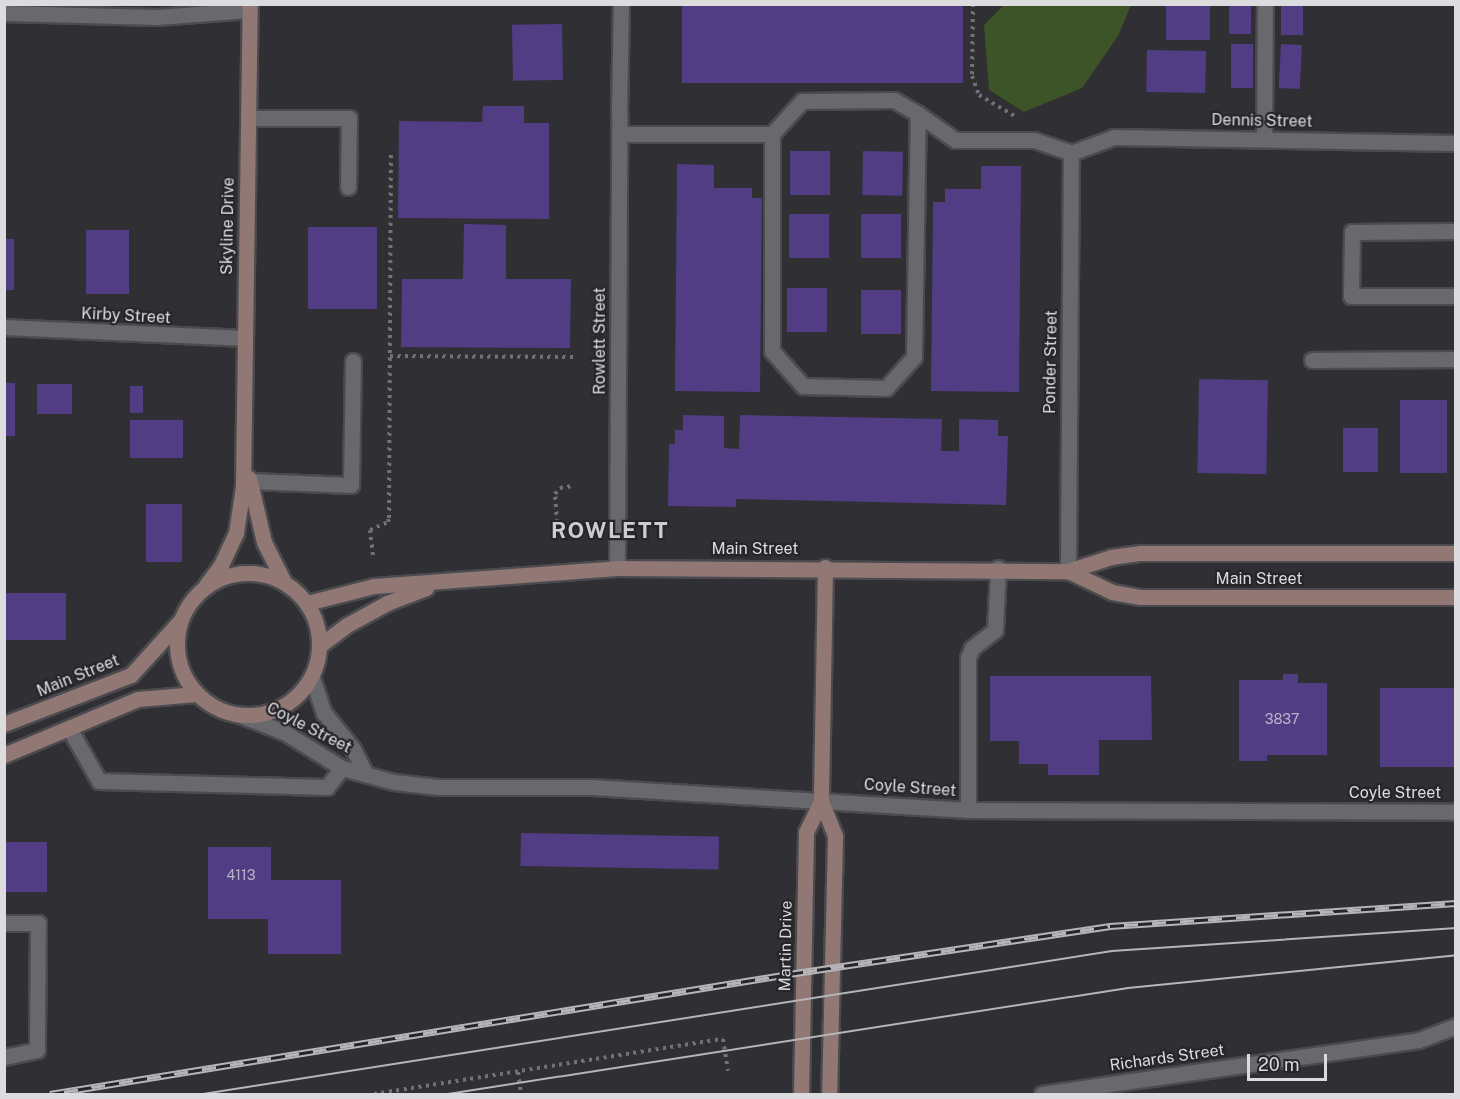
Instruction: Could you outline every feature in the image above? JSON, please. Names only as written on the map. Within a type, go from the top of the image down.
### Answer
[{"type":"street","name":"Rowlett Street","points":[[617,568],[621,4]]},
{"type":"street","points":[[1264,139],[1265,4]]},
{"type":"street","points":[[4,13],[157,18],[250,8]]},
{"type":"street","name":"Skyline Drive","points":[[206,585],[221,565],[236,533],[245,447],[250,8]]},
{"type":"street","points":[[918,114],[914,357],[886,388],[803,386],[772,351],[772,134],[802,101],[894,100],[918,114],[955,140],[1034,140],[1071,153]]},
{"type":"street","points":[[248,118],[349,118],[348,187]]},
{"type":"street","points":[[619,134],[772,134]]},
{"type":"street","name":"Dennis Street","points":[[1071,153],[1114,137],[1455,143]]},
{"type":"street","name":"Ponder Street","points":[[1068,571],[1071,153]]},
{"type":"street","points":[[1455,231],[1352,232],[1352,296],[1455,296]]},
{"type":"street","name":"Kirby Street","points":[[4,327],[245,338]]},
{"type":"street","points":[[1312,360],[1455,359]]},
{"type":"street","points":[[250,481],[351,485],[352,361]]},
{"type":"street","name":"Skyline Drive","points":[[245,447],[264,542],[284,582]]},
{"type":"street","name":"Main Street","points":[[307,603],[374,586],[617,568],[998,568],[1068,571],[1111,557],[1141,553],[1455,553]]},
{"type":"street","name":"Martin Drive","points":[[825,567],[821,801],[835,837],[829,1095]]},
{"type":"street","points":[[968,810],[968,658],[972,648],[995,630],[998,568]]},
{"type":"street","name":"Main Street","points":[[1068,571],[1112,592],[1141,597],[1455,597]]},
{"type":"street","points":[[4,755],[138,699],[196,694],[208,704],[237,714],[259,714],[280,708],[298,695],[312,676],[320,646],[316,624],[307,603],[284,582],[244,572],[206,585]]},
{"type":"street","name":"Main Street","points":[[320,646],[347,625],[387,603],[443,581]]},
{"type":"street","name":"Main Street","points":[[4,724],[131,675],[180,621],[194,597],[206,585]]},
{"type":"street","name":"Main Street","points":[[180,621],[176,646],[180,663],[196,694]]},
{"type":"street","name":"Coyle Street","points":[[312,676],[324,713],[353,749],[365,773]]},
{"type":"street","name":"Coyle Street","points":[[237,714],[284,732],[342,768],[394,782],[438,787],[592,787],[968,810],[1455,812]]},
{"type":"street","points":[[69,728],[99,781],[327,787],[342,768]]},
{"type":"street","name":"Martin Drive","points":[[801,1095],[806,832],[821,801]]},
{"type":"street","points":[[4,923],[39,923],[37,1050],[4,1057]]},
{"type":"street","name":"Richards Street","points":[[1042,1095],[1419,1040],[1455,1026]]},
{"type":"path","points":[[973,4],[972,76],[979,95],[1022,120]]},
{"type":"path","points":[[373,555],[370,530],[388,522],[389,518],[391,152]]},
{"type":"path","points":[[390,356],[573,357]]},
{"type":"path","points":[[556,522],[555,494],[560,488],[573,486]]},
{"type":"path","points":[[374,1095],[723,1039],[728,1071]]},
{"type":"path","points":[[518,1072],[521,1095]]},
{"type":"green space","points":[[1005,4],[1131,5],[1118,36],[1082,88],[1024,112],[989,90],[984,25]]},
{"type":"building","points":[[682,4],[963,4],[963,83],[682,83]]},
{"type":"building","points":[[1166,4],[1210,4],[1210,40],[1166,40]]},
{"type":"building","points":[[1229,4],[1251,4],[1251,34],[1229,34]]},
{"type":"building","points":[[1281,4],[1303,4],[1303,35],[1281,35]]},
{"type":"building","points":[[562,24],[563,80],[513,81],[512,25]]},
{"type":"building","points":[[1231,44],[1253,44],[1253,88],[1231,88]]},
{"type":"building","points":[[1281,44],[1302,45],[1300,89],[1279,88]]},
{"type":"building","points":[[1147,50],[1206,51],[1205,93],[1146,92]]},
{"type":"building","points":[[483,106],[524,106],[524,123],[549,123],[549,219],[398,218],[399,121],[482,122]]},
{"type":"building","points":[[790,151],[830,151],[830,195],[790,195]]},
{"type":"building","points":[[863,151],[903,152],[902,196],[862,195]]},
{"type":"building","points":[[677,164],[714,165],[714,188],[752,188],[752,198],[762,198],[760,392],[675,391]]},
{"type":"building","points":[[981,166],[1021,166],[1019,392],[931,391],[933,202],[945,202],[945,189],[981,189]]},
{"type":"building","points":[[789,214],[829,214],[829,258],[789,258]]},
{"type":"building","points":[[861,214],[901,214],[901,258],[861,258]]},
{"type":"building","points":[[464,224],[506,225],[506,279],[571,279],[570,348],[401,347],[402,279],[463,279]]},
{"type":"building","points":[[308,227],[377,227],[377,309],[308,309]]},
{"type":"building","points":[[86,230],[129,230],[129,294],[86,294]]},
{"type":"building","points":[[4,239],[14,239],[14,290],[4,290]]},
{"type":"building","points":[[787,288],[827,288],[827,332],[787,332]]},
{"type":"building","points":[[861,290],[901,290],[901,334],[861,334]]},
{"type":"building","points":[[1199,379],[1268,380],[1266,474],[1197,473]]},
{"type":"building","points":[[4,383],[15,383],[15,436],[4,436]]},
{"type":"building","points":[[37,384],[72,384],[72,414],[37,414]]},
{"type":"building","points":[[130,386],[143,386],[143,413],[130,413]]},
{"type":"building","points":[[1400,400],[1447,400],[1447,473],[1400,473]]},
{"type":"building","points":[[683,415],[724,416],[724,448],[739,449],[740,415],[942,419],[941,451],[959,451],[959,419],[998,420],[998,436],[1008,436],[1006,505],[736,499],[736,507],[668,506],[669,444],[675,444],[675,430],[683,430]]},
{"type":"building","points":[[130,420],[183,420],[183,458],[130,458]]},
{"type":"building","points":[[1343,428],[1378,428],[1378,472],[1343,472]]},
{"type":"building","points":[[146,504],[182,504],[182,562],[146,562]]},
{"type":"building","points":[[4,593],[66,593],[66,640],[4,640]]},
{"type":"building","points":[[1283,674],[1298,674],[1298,683],[1327,683],[1327,755],[1267,755],[1267,761],[1239,761],[1239,680],[1283,680]]},
{"type":"building","points":[[990,676],[1151,676],[1152,740],[1099,740],[1099,775],[1048,775],[1048,764],[1019,764],[1019,741],[990,741]]},
{"type":"building","points":[[1380,688],[1456,688],[1456,767],[1380,767]]},
{"type":"building","points":[[521,833],[719,836],[718,869],[520,866]]},
{"type":"building","points":[[4,842],[47,842],[47,892],[4,892]]},
{"type":"building","points":[[208,847],[271,847],[271,880],[341,880],[341,954],[268,954],[268,919],[208,919]]},
{"type":"tram line","points":[[203,1094],[1112,951],[1456,928]]},
{"type":"tram line","points":[[448,1094],[1128,988],[1456,955]]},
{"type":"railway","points":[[50,1094],[789,974],[1110,926],[1456,903]]},
{"type":"district","name":"ROWLETT","points":[[610,531]]}]
